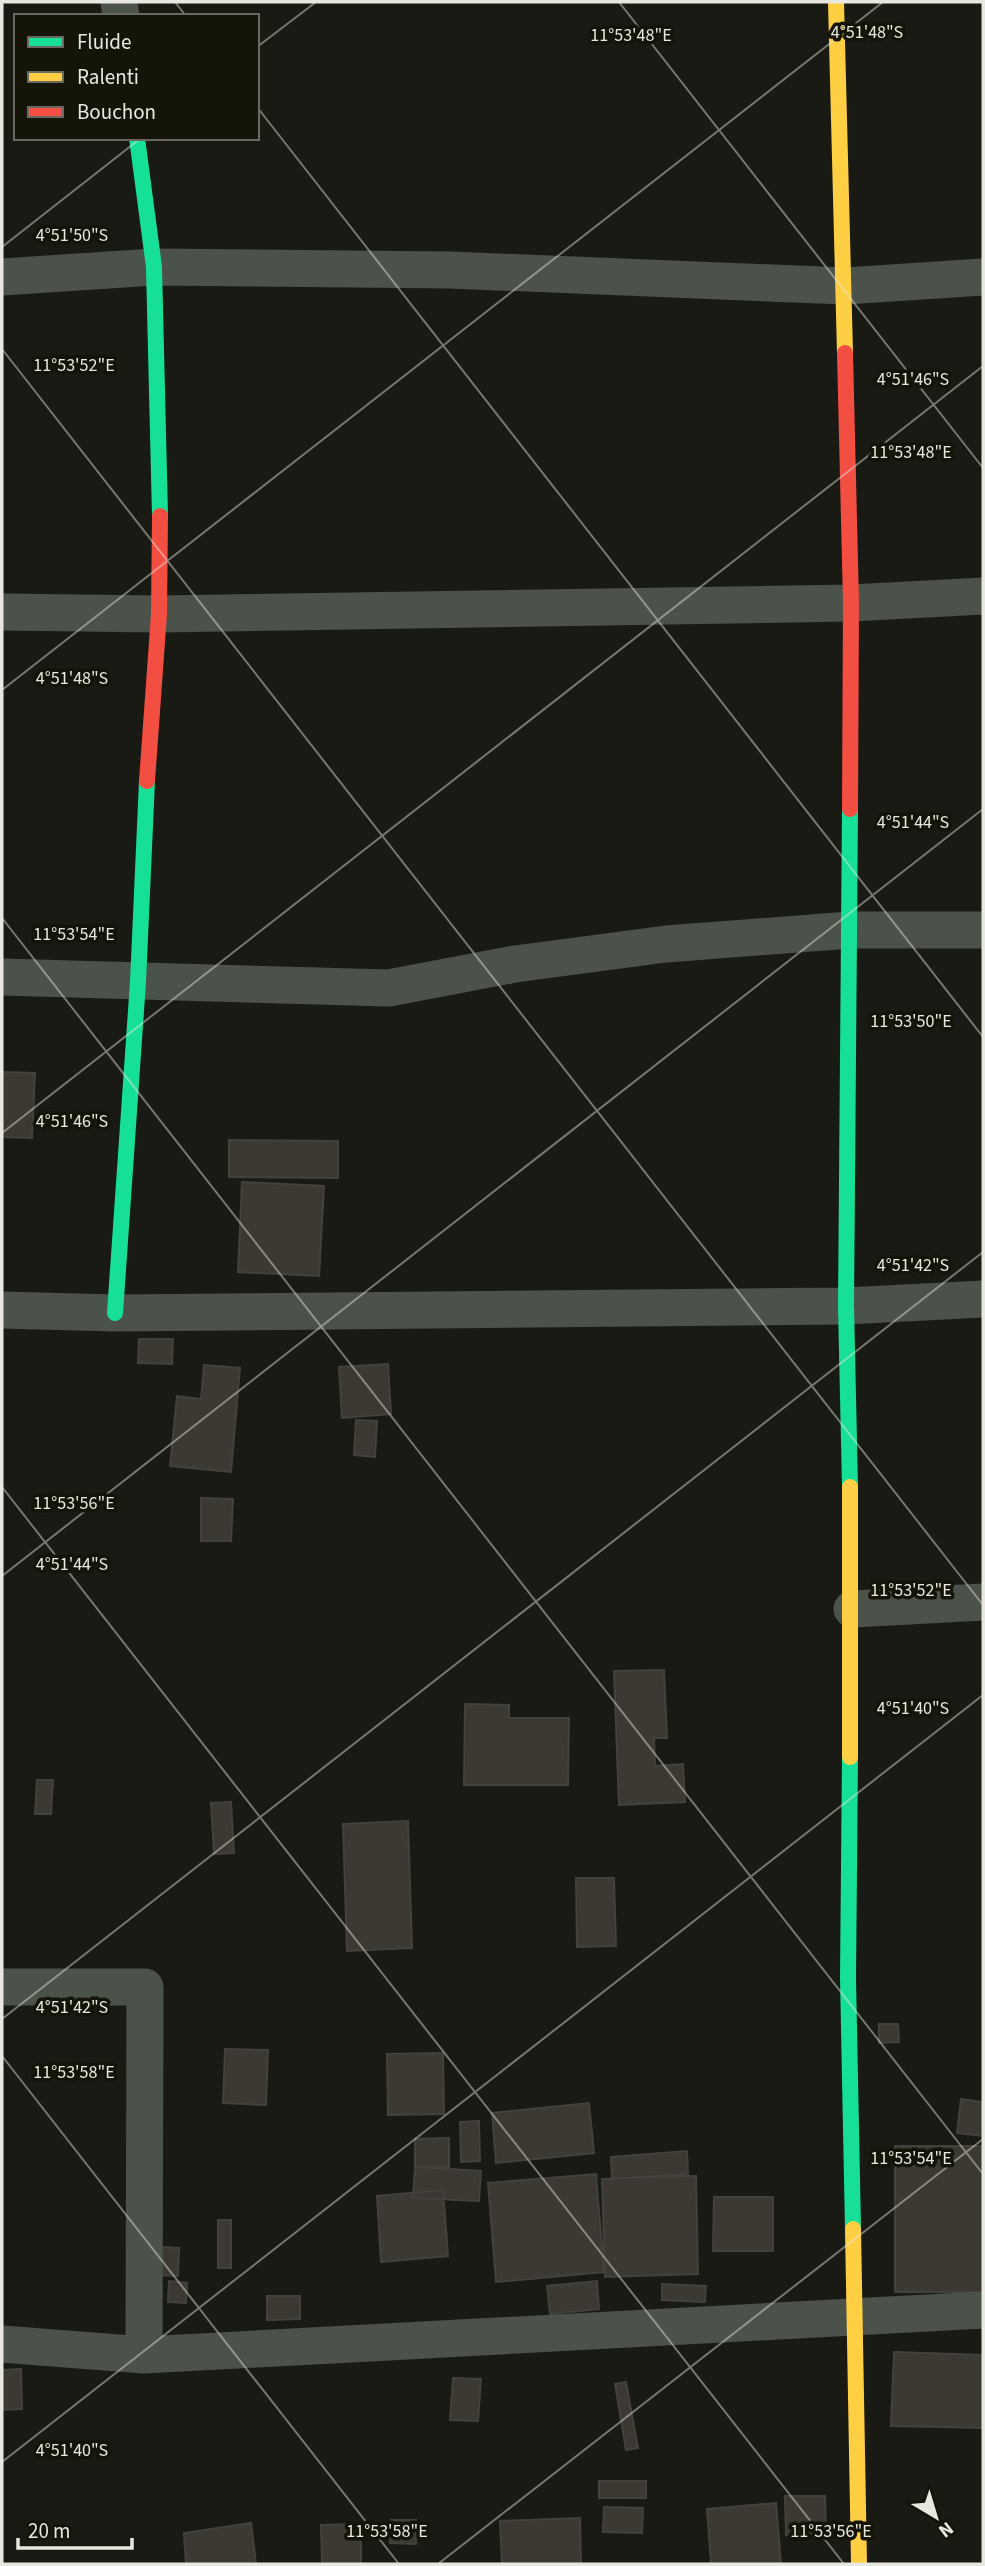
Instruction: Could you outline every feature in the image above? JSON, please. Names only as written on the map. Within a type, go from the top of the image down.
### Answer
[{"type":"street","points":[[836,2],[851,603],[846,1306],[852,1609],[849,1978],[859,2564]]},
{"type":"street","points":[[114,1313],[138,982],[146,793],[159,614],[160,433],[154,267],[137,140]]},
{"type":"street","points":[[2,277],[154,267],[451,270],[845,286],[983,278]]},
{"type":"street","points":[[2,612],[159,614],[851,603],[983,596]]},
{"type":"street","points":[[2,977],[389,988],[515,964],[666,944],[850,930],[983,930]]},
{"type":"street","points":[[2,1310],[114,1313],[846,1306],[983,1299]]},
{"type":"street","points":[[852,1609],[983,1602]]},
{"type":"street","points":[[2,1987],[145,1987],[144,2355]]},
{"type":"street","points":[[2,2344],[144,2355],[983,2310]]},
{"type":"building","points":[[2,1072],[35,1073],[32,1138],[2,1137]]},
{"type":"building","points":[[229,1140],[338,1141],[338,1178],[229,1177]]},
{"type":"building","points":[[242,1182],[324,1186],[319,1276],[238,1272]]},
{"type":"building","points":[[139,1339],[173,1339],[172,1364],[138,1363]]},
{"type":"building","points":[[388,1364],[391,1414],[342,1418],[339,1367]]},
{"type":"building","points":[[204,1365],[240,1368],[231,1472],[170,1466],[177,1396],[201,1399]]},
{"type":"building","points":[[356,1420],[377,1421],[375,1457],[354,1455]]},
{"type":"building","points":[[201,1498],[233,1499],[231,1541],[201,1541]]},
{"type":"building","points":[[664,1670],[667,1738],[654,1738],[655,1766],[683,1764],[685,1802],[619,1805],[614,1671]]},
{"type":"building","points":[[465,1704],[509,1705],[509,1718],[569,1718],[568,1785],[464,1785]]},
{"type":"building","points":[[37,1780],[53,1780],[51,1814],[35,1814]]},
{"type":"building","points":[[231,1802],[234,1853],[214,1854],[211,1803]]},
{"type":"building","points":[[408,1821],[412,1948],[347,1951],[343,1824]]},
{"type":"building","points":[[576,1878],[614,1878],[616,1946],[577,1947]]},
{"type":"building","points":[[879,2024],[898,2024],[899,2042],[879,2043]]},
{"type":"building","points":[[225,2049],[268,2050],[266,2105],[223,2103]]},
{"type":"building","points":[[443,2053],[444,2114],[388,2115],[387,2054]]},
{"type":"building","points":[[961,2099],[983,2102],[983,2136],[957,2133]]},
{"type":"building","points":[[589,2103],[594,2153],[496,2163],[492,2113]]},
{"type":"building","points":[[479,2121],[480,2161],[461,2162],[460,2122]]},
{"type":"building","points":[[449,2138],[449,2167],[415,2167],[415,2139]]},
{"type":"building","points":[[895,2146],[983,2146],[983,2292],[895,2292]]},
{"type":"building","points":[[687,2151],[688,2174],[612,2179],[611,2157]]},
{"type":"building","points":[[415,2167],[481,2171],[479,2201],[413,2198]]},
{"type":"building","points":[[596,2174],[604,2272],[496,2282],[488,2183]]},
{"type":"building","points":[[696,2176],[698,2274],[605,2277],[602,2179]]},
{"type":"building","points":[[443,2190],[448,2256],[381,2262],[377,2196]]},
{"type":"building","points":[[714,2197],[773,2197],[773,2251],[713,2251]]},
{"type":"building","points":[[218,2220],[231,2220],[231,2268],[218,2268]]},
{"type":"building","points":[[158,2247],[179,2248],[178,2276],[157,2275]]},
{"type":"building","points":[[169,2281],[187,2283],[186,2303],[168,2302]]},
{"type":"building","points":[[597,2281],[599,2309],[550,2314],[547,2286]]},
{"type":"building","points":[[662,2284],[706,2286],[705,2302],[662,2300]]},
{"type":"building","points":[[267,2296],[300,2296],[300,2319],[267,2320]]},
{"type":"building","points":[[894,2352],[983,2355],[983,2428],[891,2426]]},
{"type":"building","points":[[21,2369],[22,2409],[2,2410],[2,2370]]},
{"type":"building","points":[[453,2378],[481,2379],[478,2421],[450,2420]]},
{"type":"building","points":[[626,2382],[638,2448],[626,2450],[615,2384]]},
{"type":"building","points":[[599,2481],[646,2481],[646,2498],[599,2498]]},
{"type":"building","points":[[785,2496],[825,2496],[826,2533],[786,2535]]},
{"type":"building","points":[[776,2503],[781,2564],[711,2564],[707,2509]]},
{"type":"building","points":[[604,2507],[643,2508],[642,2533],[603,2532]]},
{"type":"building","points":[[580,2518],[581,2564],[502,2564],[500,2521]]},
{"type":"building","points":[[391,2520],[416,2520],[416,2544],[390,2543]]},
{"type":"building","points":[[251,2523],[256,2564],[186,2564],[184,2533]]},
{"type":"building","points":[[361,2524],[361,2564],[322,2564],[321,2525]]},
{"type":"traffic: fast","points":[[137,140],[154,267],[160,516]]},
{"type":"traffic: fast","points":[[115,1313],[138,982],[147,781]]},
{"type":"traffic: fast","points":[[850,809],[846,1306],[850,1487]]},
{"type":"traffic: fast","points":[[850,1757],[848,1978],[853,2229]]},
{"type":"traffic: slow","points":[[836,2],[845,353]]},
{"type":"traffic: slow","points":[[850,1487],[850,1757]]},
{"type":"traffic: slow","points":[[853,2229],[859,2564]]},
{"type":"traffic: jam","points":[[845,353],[851,603],[850,809]]},
{"type":"traffic: jam","points":[[147,781],[159,614],[160,516]]}]
